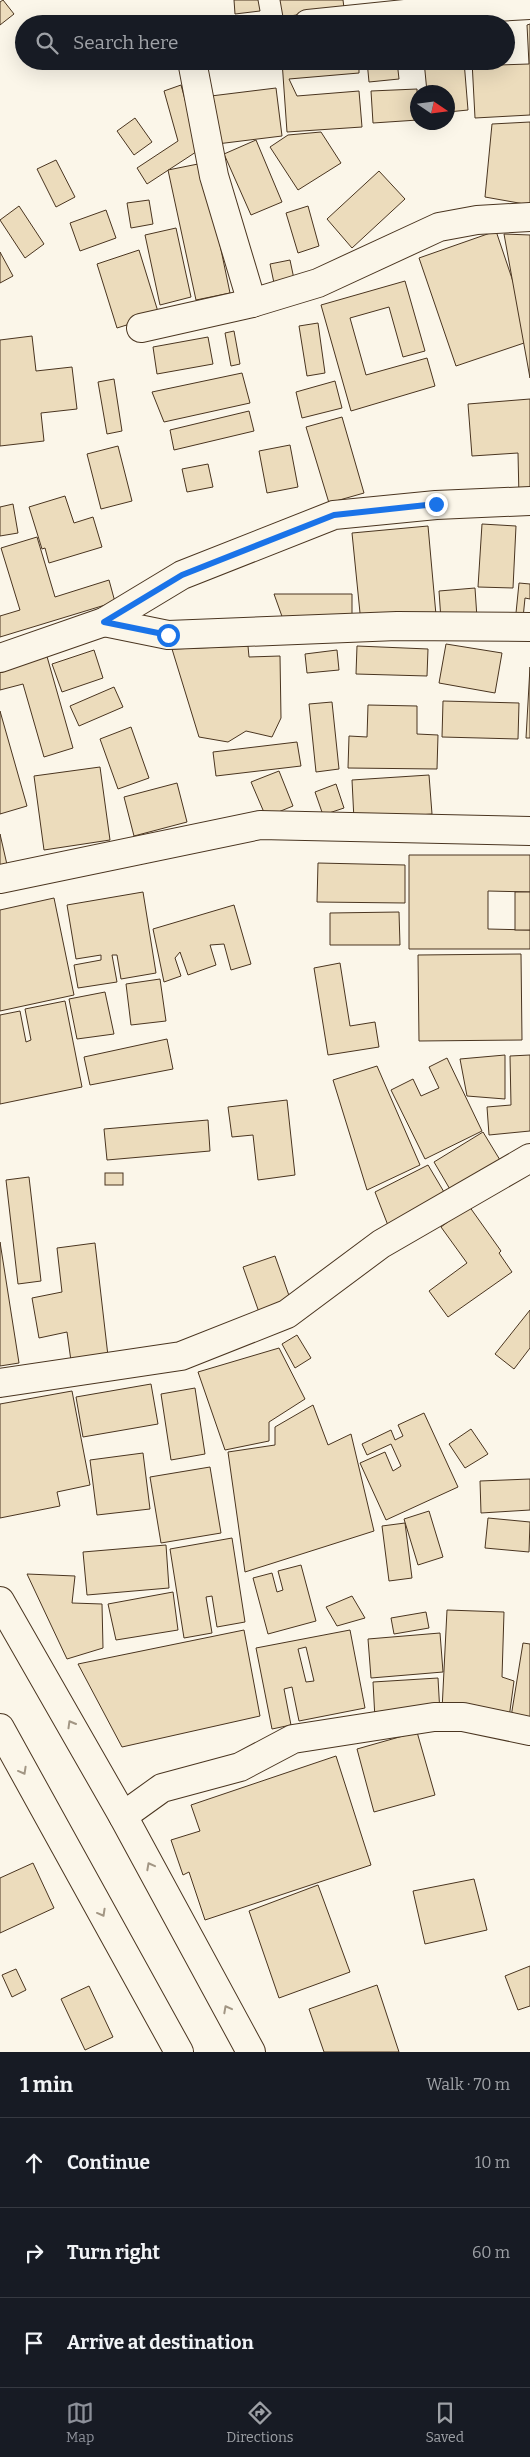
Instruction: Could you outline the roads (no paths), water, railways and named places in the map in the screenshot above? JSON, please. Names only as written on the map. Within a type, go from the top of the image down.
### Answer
[{"type":"street","points":[[395,15],[443,10],[530,6]]},
{"type":"street","points":[[194,70],[214,176],[252,303]]},
{"type":"street","points":[[141,328],[252,303],[318,282],[440,227],[477,220],[530,217]]},
{"type":"street","points":[[0,658],[104,622],[182,575],[334,515],[436,504],[530,501]]},
{"type":"street","points":[[104,622],[168,635],[397,626],[530,627]]},
{"type":"street","points":[[0,879],[260,825],[530,831]]},
{"type":"street","points":[[0,1383],[181,1356],[287,1314],[381,1244],[530,1158]]},
{"type":"street","points":[[0,1601],[123,1816],[251,2052]]},
{"type":"street","points":[[123,1816],[162,1788],[240,1767],[293,1739],[434,1717],[464,1717],[530,1731]]},
{"type":"street","points":[[0,1728],[179,2052]]}]
